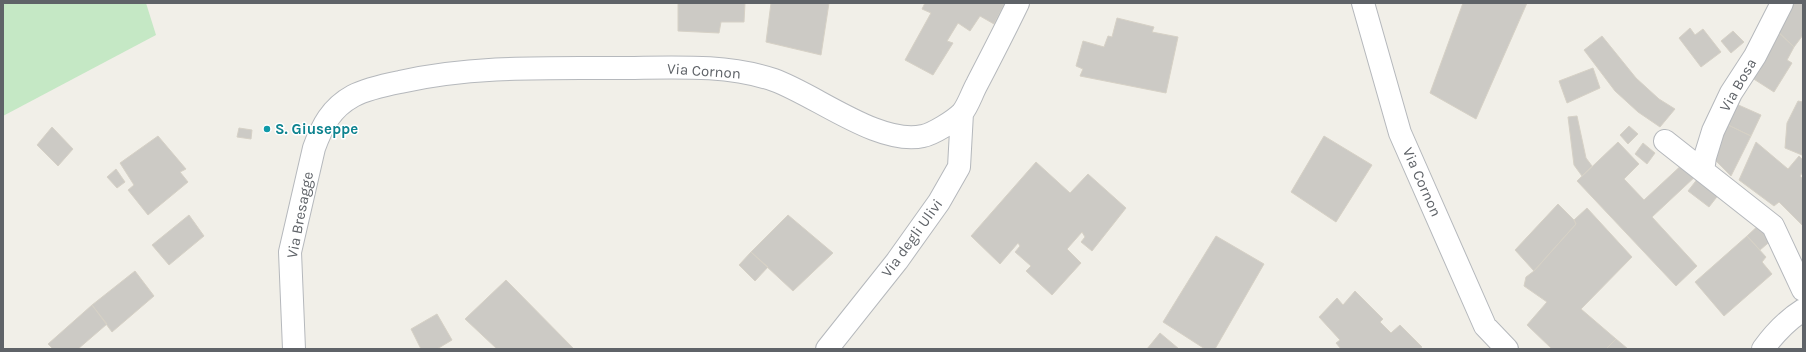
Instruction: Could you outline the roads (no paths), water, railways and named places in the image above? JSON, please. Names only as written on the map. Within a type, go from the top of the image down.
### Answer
[{"type":"street","name":"Via Cornon","points":[[353,96],[388,84],[429,75],[479,70],[548,68],[710,68],[743,72],[775,80],[872,128],[890,135],[909,138],[923,136],[936,131],[962,113],[1018,3]]},
{"type":"street","name":"Via Cornon","points":[[1363,3],[1400,133],[1485,326],[1507,349]]},
{"type":"street","name":"Via Bosa","points":[[1703,171],[1705,158],[1719,119],[1731,93],[1755,56],[1782,3]]},
{"type":"street","name":"Via Bresagge","points":[[294,349],[290,252],[314,148],[328,117],[353,96]]},
{"type":"street","name":"Via degli Ulivi","points":[[828,349],[897,261],[939,202],[959,167],[962,113]]},
{"type":"street","points":[[1665,141],[1773,226],[1803,290]]},
{"type":"street","points":[[1763,349],[1771,338],[1791,318],[1803,310]]},
{"type":"place","name":"S. Giuseppe","points":[[267,129]]}]
